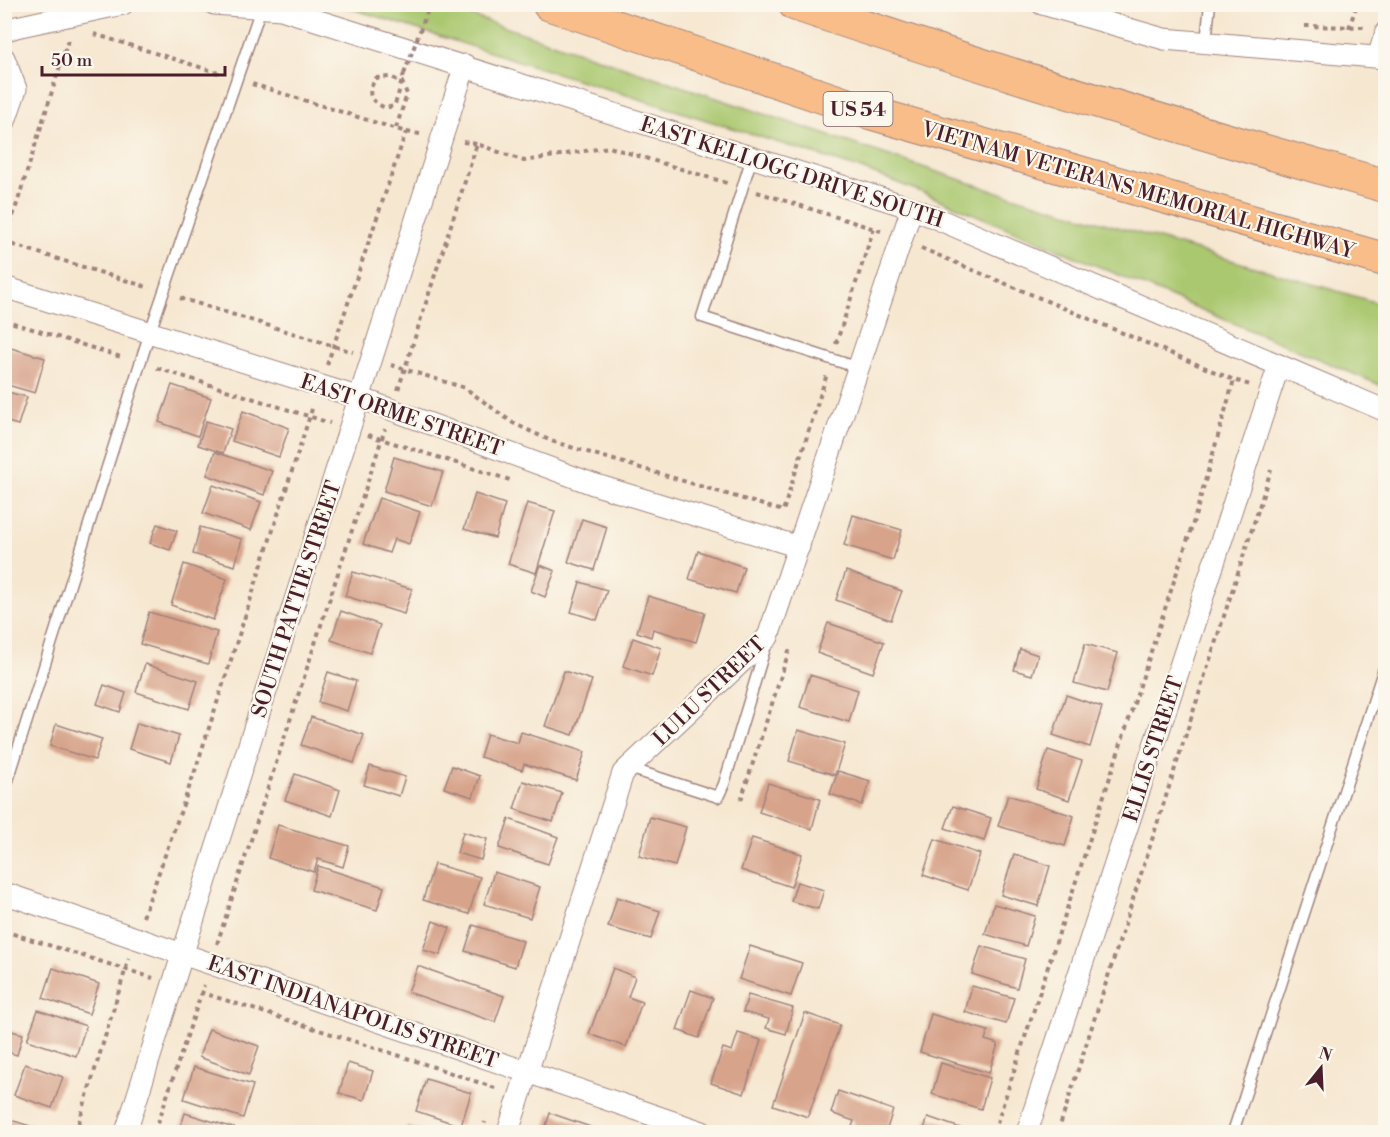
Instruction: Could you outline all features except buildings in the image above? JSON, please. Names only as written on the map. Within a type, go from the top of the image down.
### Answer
[{"type":"highway","name":"VIETNAM VETERANS MEMORIAL HIGHWAY","points":[[549,4],[871,113],[1172,201],[1386,260]]},
{"type":"highway","points":[[795,4],[969,63],[1227,141],[1386,186]]},
{"type":"highway","points":[[1227,141],[1386,176]]},
{"type":"highway","points":[[1172,201],[1386,272]]},
{"type":"street","points":[[4,31],[123,4]]},
{"type":"street","name":"EAST KELLOGG DRIVE SOUTH","points":[[214,4],[281,9],[912,208],[1386,411]]},
{"type":"street","points":[[1042,4],[1164,39],[1382,57],[1386,32]]},
{"type":"street","points":[[4,58],[16,89],[4,124]]},
{"type":"street","name":"SOUTH PATTIE STREET","points":[[126,1132],[465,66]]},
{"type":"street","name":"LULU STREET","points":[[508,1132],[623,772],[768,637],[912,208]]},
{"type":"street","name":"EAST ORME STREET","points":[[4,287],[360,398],[593,484],[799,546]]},
{"type":"street","name":"ELLIS STREET","points":[[1027,1132],[1279,365]]},
{"type":"street","name":"EAST INDIANAPOLIS STREET","points":[[4,893],[702,1132]]},
{"type":"lane","points":[[1206,42],[1210,4]]},
{"type":"lane","points":[[4,793],[163,292],[261,8]]},
{"type":"lane","points":[[752,157],[702,317],[859,368]]},
{"type":"lane","points":[[629,768],[718,797],[724,784],[768,637]]},
{"type":"lane","points":[[1233,1132],[1386,662]]},
{"type":"path","points":[[396,128],[407,94],[402,82],[390,77],[376,78],[370,86],[370,94],[374,103],[385,108],[394,106],[400,93],[402,82],[404,74],[430,4]]},
{"type":"path","points":[[1349,28],[1357,4]]},
{"type":"path","points":[[69,37],[5,242],[465,388],[513,423],[551,441],[783,511]]},
{"type":"path","points":[[76,1132],[125,969],[196,768],[320,385],[406,132]]},
{"type":"path","points":[[155,1132],[477,144],[524,161],[609,147],[874,228],[1234,380],[1270,391]]},
{"type":"path","points":[[774,539],[874,228]]},
{"type":"path","points":[[4,320],[518,482]]},
{"type":"path","points":[[994,1132],[1194,520],[1234,380]]},
{"type":"path","points":[[1058,1132],[1272,466]]},
{"type":"path","points":[[4,931],[520,1096]]},
{"type":"green space","points":[[340,5],[439,5],[988,189],[1385,305],[1385,387],[924,193],[856,167]]}]
